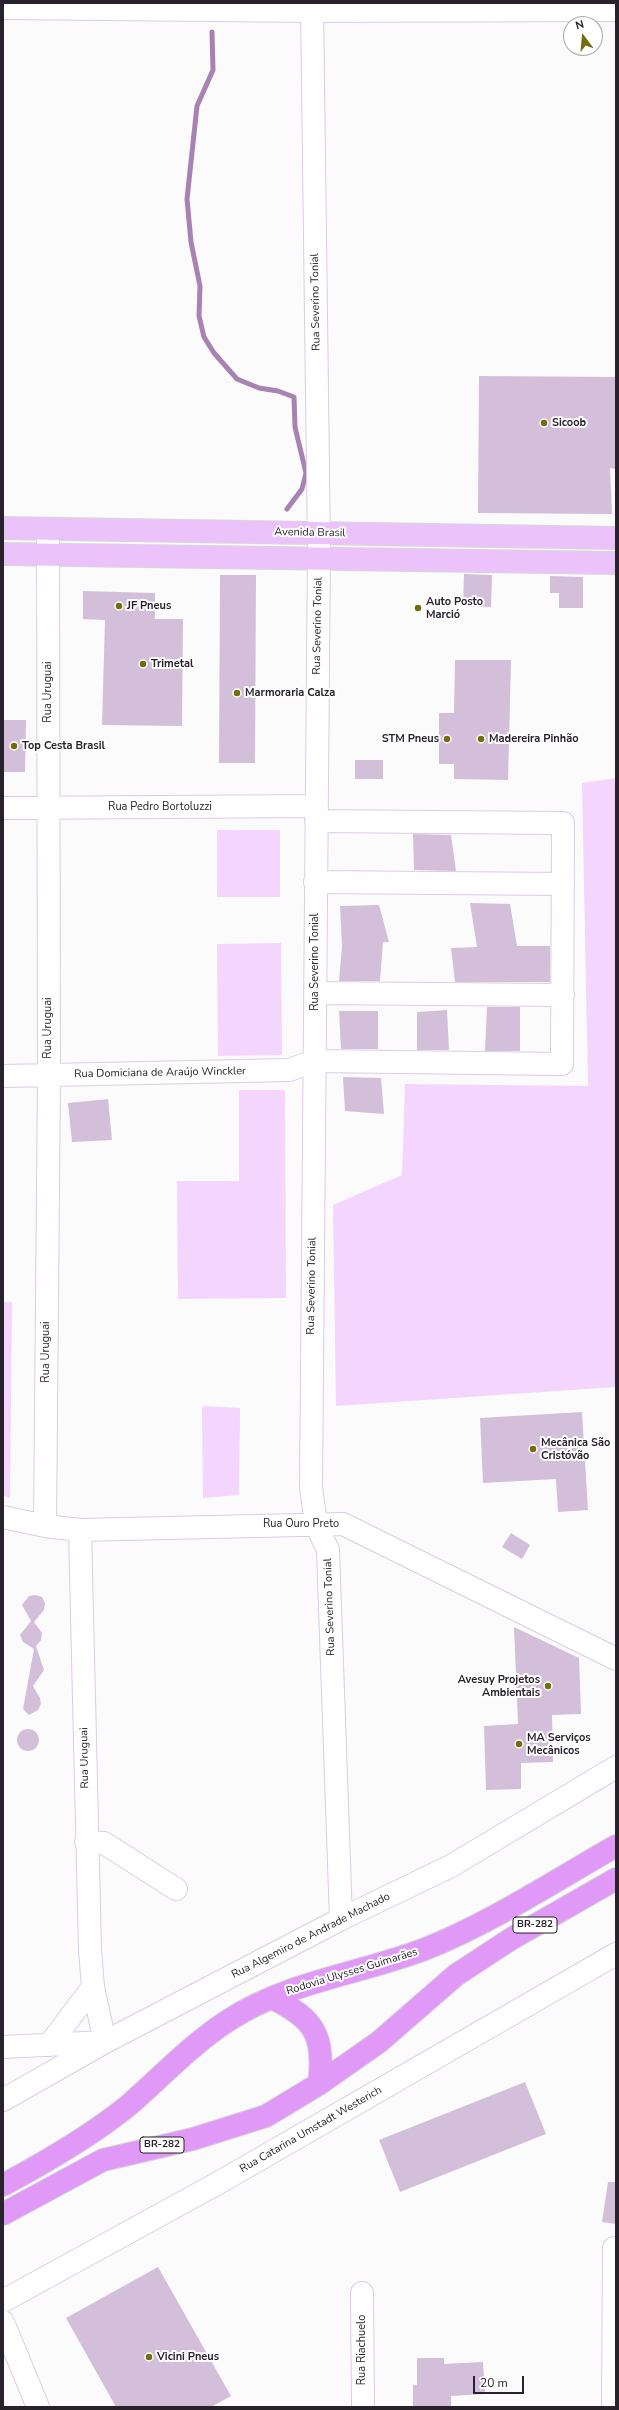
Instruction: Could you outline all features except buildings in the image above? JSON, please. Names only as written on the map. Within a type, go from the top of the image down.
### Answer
[{"type":"highway","name":"Rodovia Ulysses Guimarães","points":[[8,2177],[83,2138],[123,2109],[229,2020],[272,1998],[302,1985],[387,1962],[426,1949],[463,1932],[616,1846]]},
{"type":"highway","name":"BR-282","points":[[4,2216],[103,2160],[235,2127],[266,2116],[319,2084],[379,2042],[456,1975],[510,1939],[616,1879]]},
{"type":"highway","points":[[272,1998],[296,2010],[314,2030],[322,2057],[319,2084]]},
{"type":"main road","name":"Avenida Brasil","points":[[3,528],[616,538]]},
{"type":"main road","points":[[584,538],[584,562]]},
{"type":"main road","points":[[3,554],[616,563]]},
{"type":"street","points":[[3,8],[47,5],[616,10]]},
{"type":"street","name":"Rua Severino Tonial","points":[[312,7],[319,558],[315,882],[316,993],[311,1487],[316,1524],[328,1550],[341,1919]]},
{"type":"street","name":"Rua Uruguai","points":[[45,1526],[48,1076],[48,529]]},
{"type":"street","name":"Rua Pedro Bortoluzzi","points":[[3,808],[316,814],[563,823],[563,884]]},
{"type":"street","points":[[315,882],[563,884],[563,995],[316,993]]},
{"type":"street","name":"Rua Domiciana de Araújo Winckler","points":[[3,1076],[289,1070],[315,1061],[562,1064],[563,995]]},
{"type":"street","name":"Rua Ouro Preto","points":[[3,1517],[45,1526],[80,1530],[344,1524],[616,1659]]},
{"type":"street","name":"Rua Uruguai","points":[[80,1530],[86,1842],[93,1987],[105,2042]]},
{"type":"street","name":"Rua Algemiro de Andrade Machado","points":[[3,2100],[105,2042],[341,1919],[451,1866],[616,1767]]},
{"type":"street","points":[[86,1842],[104,1842],[176,1889]]},
{"type":"street","name":"Rua Catarina Umstadt Westerich","points":[[3,2301],[220,2182],[616,1954]]},
{"type":"street","points":[[49,2045],[93,1987]]},
{"type":"street","points":[[3,2048],[105,2042]]},
{"type":"street","points":[[614,2394],[615,2248]]},
{"type":"street","name":"Rua Riachuelo","points":[[362,2293],[363,2407]]},
{"type":"street","points":[[5,2334],[38,2407]]},
{"type":"shaded area","points":[[616,778],[616,1387],[336,1406],[333,1205],[402,1175],[405,1084],[588,1086],[582,783]]},
{"type":"shaded area","points":[[217,830],[280,830],[280,897],[217,897]]},
{"type":"shaded area","points":[[281,943],[282,1055],[218,1056],[217,944]]},
{"type":"shaded area","points":[[239,1090],[285,1090],[286,1298],[178,1299],[177,1181],[239,1181]]},
{"type":"shaded area","points":[[3,1302],[12,1302],[10,1498],[3,1496]]},
{"type":"shaded area","points":[[202,1406],[240,1408],[239,1495],[203,1498]]},
{"type":"waterway","points":[[212,32],[213,70],[197,106],[187,199],[191,242],[200,286],[199,316],[204,337],[214,353],[237,379],[259,388],[278,391],[294,397],[295,427],[306,473],[302,489],[287,509]]},
{"type":"place","name":"Sicoob","points":[[544,423]]},
{"type":"place","name":"JF Pneus","points":[[119,606]]},
{"type":"place","name":"Auto Posto Marció","points":[[418,608]]},
{"type":"place","name":"Trimetal","points":[[143,664]]},
{"type":"place","name":"Marmoraria Calza","points":[[237,693]]},
{"type":"place","name":"STM Pneus","points":[[447,739]]},
{"type":"place","name":"Madereira Pinhão","points":[[481,739]]},
{"type":"place","name":"Top Cesta Brasil","points":[[14,746]]},
{"type":"place","name":"Mecânica São Cristóvão","points":[[533,1449]]},
{"type":"place","name":"Avesuy Projetos Ambientais","points":[[548,1686]]},
{"type":"place","name":"MA Serviços Mecânicos","points":[[519,1744]]},
{"type":"place","name":"Vicini Pneus","points":[[149,2357]]}]
